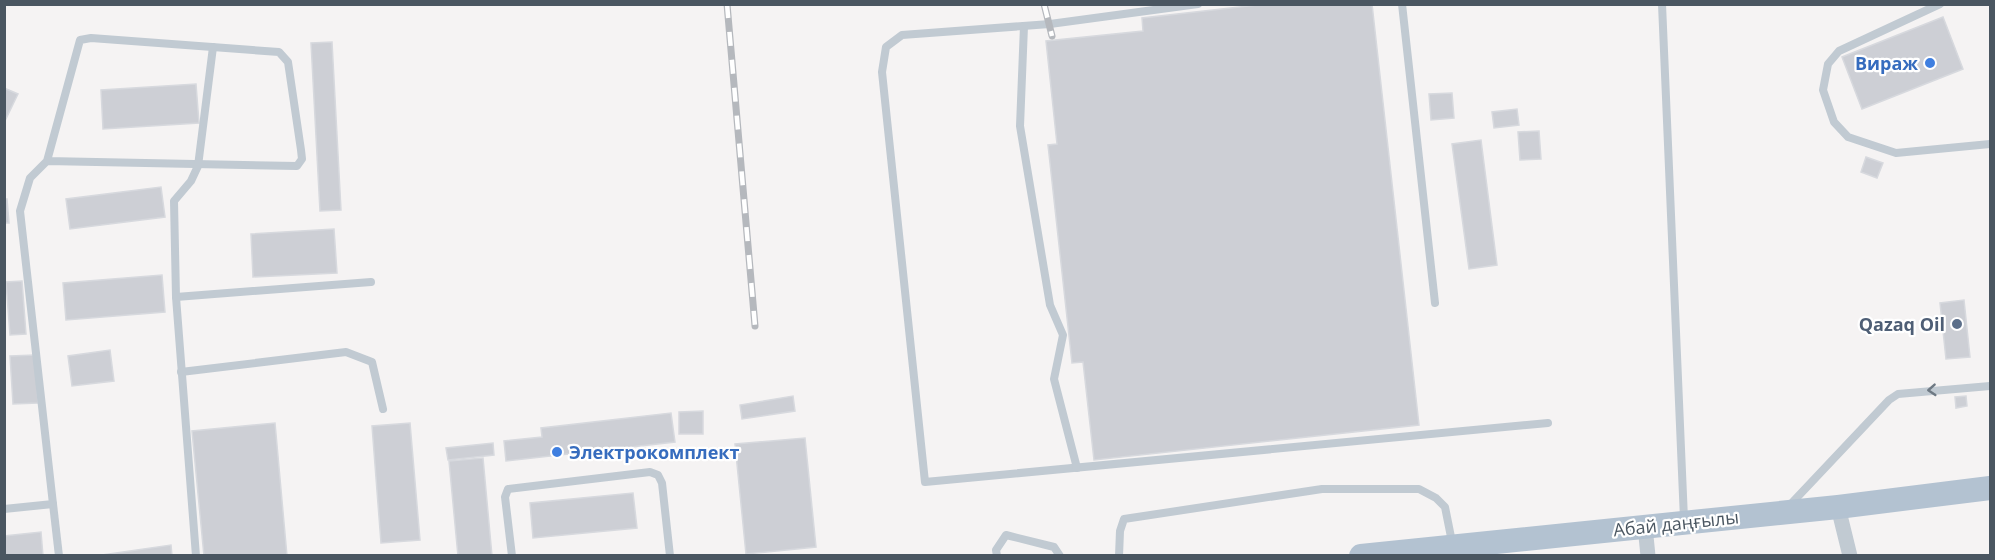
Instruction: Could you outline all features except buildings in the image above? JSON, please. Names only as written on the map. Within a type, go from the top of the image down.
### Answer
[{"type":"main road","name":"Абай даңғылы","points":[[1361,555],[1453,551],[1645,526],[1838,507],[1990,488]]},
{"type":"street","points":[[1838,507],[1851,555]]},
{"type":"street","points":[[1645,526],[1648,555]]},
{"type":"lane","points":[[1198,4],[1024,26],[902,35],[886,47],[882,72],[925,482],[1548,423]]},
{"type":"lane","points":[[1402,4],[1434,303]]},
{"type":"lane","points":[[1662,4],[1684,522]]},
{"type":"lane","points":[[1940,4],[1839,51],[1828,64],[1822,90],[1834,122],[1848,137],[1896,153],[1990,144]]},
{"type":"lane","points":[[1024,26],[1020,126],[1050,305],[1064,335],[1054,379],[1077,468]]},
{"type":"lane","points":[[47,161],[198,166],[297,166],[302,159],[288,62],[279,51],[91,38],[80,40],[47,161],[30,178],[20,211],[59,555]]},
{"type":"lane","points":[[196,555],[176,297],[174,201],[191,181],[198,166],[213,47]]},
{"type":"lane","points":[[176,297],[371,282]]},
{"type":"lane","points":[[181,372],[346,352],[372,362],[383,410]]},
{"type":"lane","points":[[1784,511],[1889,400],[1898,394],[1990,386]]},
{"type":"lane","points":[[512,555],[505,497],[508,489],[650,472],[658,475],[662,483],[670,555]]},
{"type":"lane","points":[[1119,555],[1120,531],[1124,519],[1322,489],[1419,489],[1436,498],[1445,507],[1453,551]]},
{"type":"lane","points":[[4,509],[53,504]]},
{"type":"lane","points":[[997,555],[996,550],[1006,535],[1054,547],[1060,555]]},
{"type":"railway","points":[[727,4],[755,326]]},
{"type":"railway","points":[[1044,4],[1052,36]]},
{"type":"place","name":"Вираж","points":[[1930,63]]},
{"type":"place","name":"Qazaq Oil","points":[[1957,324]]},
{"type":"place","name":"Электрокомплект","points":[[557,452]]}]
